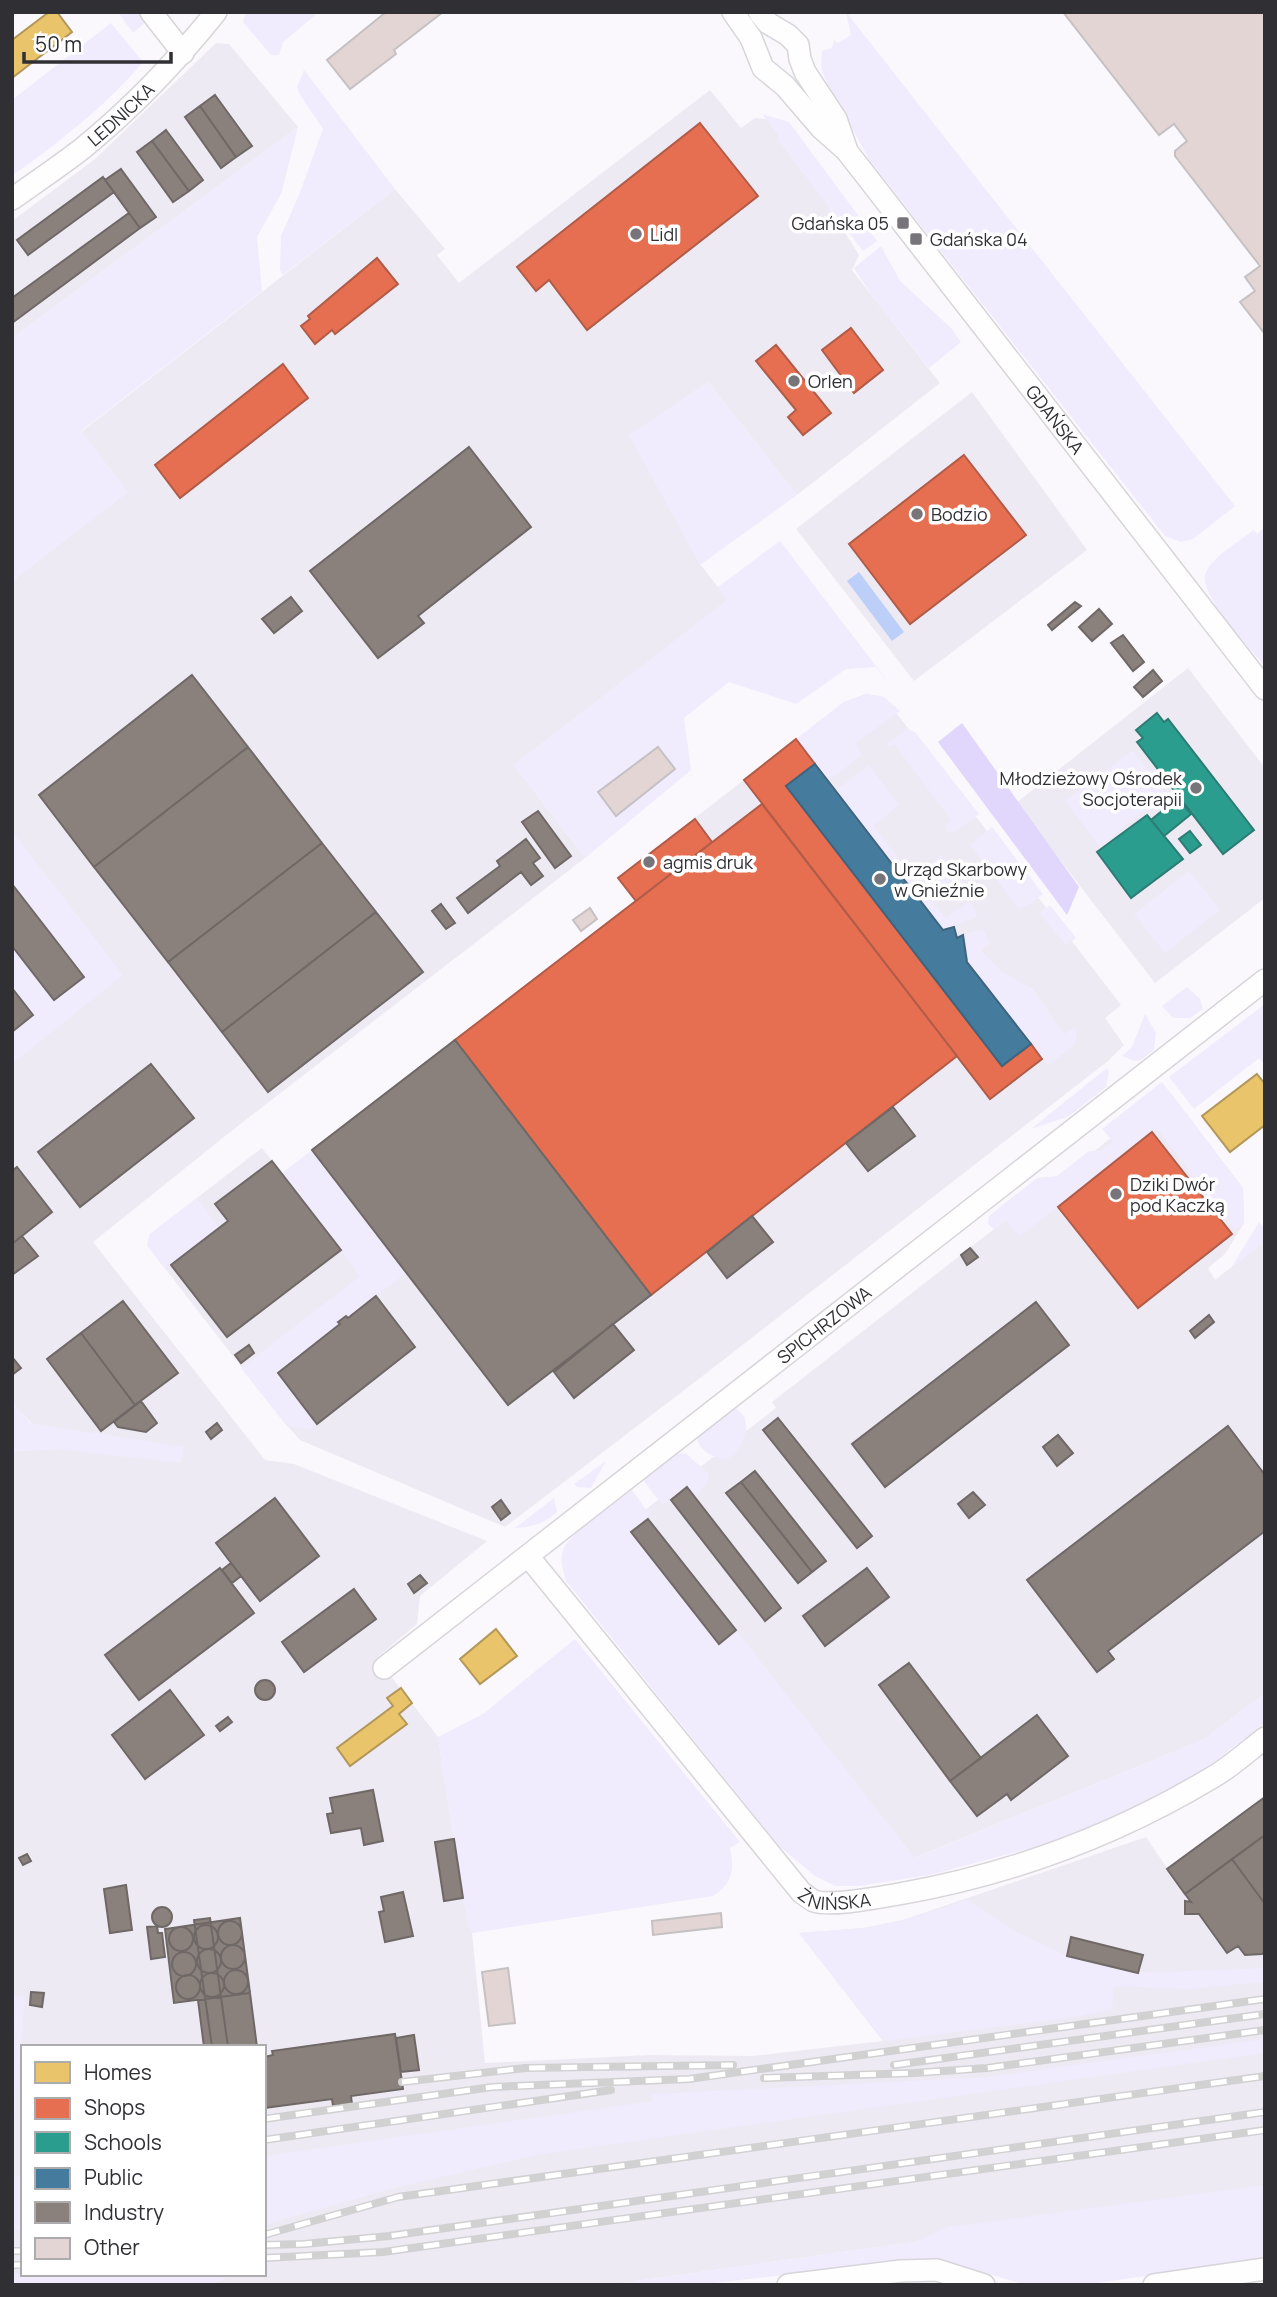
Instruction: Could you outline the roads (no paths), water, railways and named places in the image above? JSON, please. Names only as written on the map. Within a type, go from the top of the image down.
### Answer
[{"type":"street","points":[[151,12],[183,53]]},
{"type":"street","name":"LEDNICKA","points":[[12,199],[82,148],[148,89],[183,53],[216,12]]},
{"type":"street","name":"GDAŃSKA","points":[[733,12],[751,38],[763,68],[846,150],[1265,689]]},
{"type":"street","name":"GDAŃSKA","points":[[758,12],[768,23],[788,35],[798,45],[800,59],[836,119],[846,150]]},
{"type":"street","points":[[757,52],[763,39],[775,33],[782,33]]},
{"type":"street","points":[[772,75],[786,74],[800,59]]},
{"type":"street","name":"SPICHRZOWA","points":[[384,1668],[1265,980]]},
{"type":"street","name":"ŻNIŃSKA","points":[[528,1556],[801,1892],[814,1901],[829,1903],[901,1894],[952,1885],[1022,1866],[1112,1832],[1216,1776],[1265,1738]]},
{"type":"street","points":[[1154,2285],[1265,2269]]},
{"type":"street","points":[[788,2285],[925,2270],[947,2273],[984,2285]]},
{"type":"water","points":[[859,572],[904,632],[892,641],[847,581]]},
{"type":"railway","points":[[266,2119],[492,2087],[689,2079],[1265,1999]]},
{"type":"railway","points":[[894,2065],[1265,2014]]},
{"type":"railway","points":[[764,2078],[987,2068],[1265,2030]]},
{"type":"railway","points":[[402,2082],[525,2068],[733,2065]]},
{"type":"railway","points":[[266,2234],[398,2197],[1265,2076]]},
{"type":"railway","points":[[266,2140],[611,2090]]},
{"type":"railway","points":[[266,2245],[389,2236],[1265,2112]]},
{"type":"railway","points":[[266,2258],[383,2252],[1265,2130]]},
{"type":"railway","points":[[12,2251],[21,2251]]},
{"type":"railway","points":[[12,2265],[21,2265]]},
{"type":"place","name":"Gdańska 05","points":[[903,223]]},
{"type":"place","name":"Lidl","points":[[636,234]]},
{"type":"place","name":"Gdańska 04","points":[[916,239]]},
{"type":"place","name":"Orlen","points":[[794,381]]},
{"type":"place","name":"Bodzio","points":[[917,514]]},
{"type":"place","name":"Młodzieżowy Ośrodek Socjoterapii","points":[[1196,788]]},
{"type":"place","name":"agmis druk","points":[[649,862]]},
{"type":"place","name":"Urząd Skarbowy w Gnieźnie","points":[[880,879]]},
{"type":"place","name":"Dziki Dwór pod Kaczką","points":[[1116,1194]]}]
